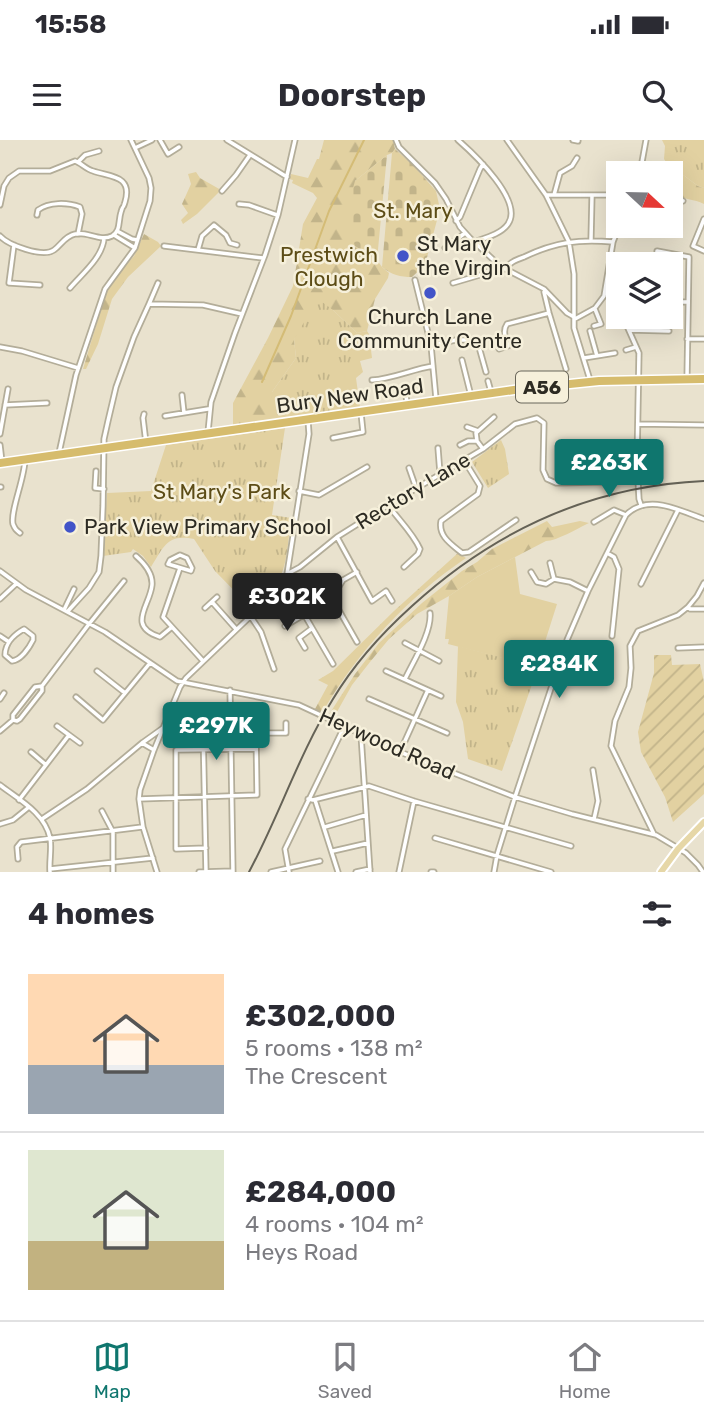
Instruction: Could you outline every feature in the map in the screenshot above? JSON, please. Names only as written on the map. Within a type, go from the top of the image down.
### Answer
[{"type":"highway","name":"Bury New Road","points":[[1,462],[591,381],[704,379]]},
{"type":"main road","points":[[661,872],[678,849],[704,822]]},
{"type":"street","points":[[59,455],[78,368],[105,289],[135,248],[150,201],[149,178],[131,140]]},
{"type":"street","points":[[135,148],[152,140]]},
{"type":"street","points":[[160,140],[168,154],[179,147]]},
{"type":"street","points":[[227,140],[287,177]]},
{"type":"street","points":[[208,434],[209,409],[278,215],[295,140]]},
{"type":"street","points":[[458,140],[483,164],[508,199],[511,215],[509,223],[502,230],[474,242]]},
{"type":"street","points":[[642,161],[646,140]]},
{"type":"street","points":[[396,141],[435,183],[456,221],[474,242],[503,268],[544,289],[575,319]]},
{"type":"street","points":[[510,141],[546,195],[569,242],[574,274],[574,328],[591,381]]},
{"type":"street","points":[[78,162],[85,155],[99,151]]},
{"type":"street","points":[[222,191],[250,155]]},
{"type":"street","points":[[554,195],[560,173],[572,166],[577,159]]},
{"type":"street","points":[[0,205],[9,178],[19,171],[50,171],[75,161],[88,170],[118,177],[124,184],[127,191],[126,201],[116,233]]},
{"type":"street","points":[[456,221],[460,218],[483,164]]},
{"type":"street","points":[[546,195],[606,195]]},
{"type":"street","points":[[591,240],[592,196]]},
{"type":"street","points":[[37,216],[38,210],[45,206],[69,203],[80,206],[82,214],[78,234]]},
{"type":"street","points":[[239,204],[278,215]]},
{"type":"street","points":[[704,219],[693,246],[704,251]]},
{"type":"street","points":[[198,250],[202,236],[214,225],[226,235],[230,243],[236,245]]},
{"type":"street","points":[[0,236],[7,243],[42,254],[55,250],[67,237],[78,234],[104,238],[116,233],[138,240]]},
{"type":"street","points":[[116,233],[135,248]]},
{"type":"street","points":[[445,248],[465,233]]},
{"type":"street","points":[[70,288],[99,255],[104,238]]},
{"type":"street","points":[[611,252],[614,238]]},
{"type":"street","points":[[453,283],[503,268],[544,247],[591,240],[613,242]]},
{"type":"street","points":[[9,283],[14,245]]},
{"type":"street","points":[[164,246],[263,258]]},
{"type":"street","points":[[683,256],[689,257],[688,379]]},
{"type":"street","points":[[0,281],[40,285]]},
{"type":"street","points":[[415,281],[431,345],[437,402]]},
{"type":"street","points":[[66,610],[89,588],[99,572],[104,448],[108,421],[116,387],[134,337],[158,283]]},
{"type":"street","points":[[544,289],[566,369]]},
{"type":"street","points":[[575,319],[595,308],[606,292]]},
{"type":"street","points":[[683,302],[688,302]]},
{"type":"street","points":[[149,304],[204,305],[242,314]]},
{"type":"street","points":[[594,326],[602,324],[595,308]]},
{"type":"street","points":[[499,349],[508,346],[504,332],[507,324],[549,313]]},
{"type":"street","points":[[641,505],[637,473],[639,353],[629,330],[669,331]]},
{"type":"street","points":[[590,331],[597,356]]},
{"type":"street","points":[[687,339],[704,340]]},
{"type":"street","points":[[431,345],[456,340],[477,340],[486,372]]},
{"type":"street","points":[[626,350],[636,346]]},
{"type":"street","points":[[0,347],[78,368]]},
{"type":"street","points":[[584,358],[615,352]]},
{"type":"street","points":[[462,360],[471,397]]},
{"type":"street","points":[[372,380],[433,366]]},
{"type":"street","points":[[520,377],[521,390]]},
{"type":"street","points":[[488,381],[492,393]]},
{"type":"street","points":[[405,386],[407,405]]},
{"type":"street","points":[[0,434],[8,389]]},
{"type":"street","points":[[181,395],[184,413]]},
{"type":"street","points":[[5,405],[47,402]]},
{"type":"street","points":[[165,416],[209,409]]},
{"type":"street","points":[[333,438],[363,432],[361,413]]},
{"type":"street","points":[[144,414],[146,443]]},
{"type":"street","points":[[483,449],[477,441],[478,431],[494,417]]},
{"type":"street","name":"Rectory Lane","points":[[139,799],[154,750],[186,678],[251,617],[279,588],[287,574],[300,567],[337,537],[483,449],[515,424],[537,418],[544,423],[543,470],[547,479],[556,483],[604,482],[637,473]]},
{"type":"street","points":[[287,574],[309,434],[308,420]]},
{"type":"street","points":[[638,424],[704,425]]},
{"type":"street","points":[[467,427],[478,431]]},
{"type":"street","points":[[460,445],[477,441]]},
{"type":"street","points":[[0,444],[1,462]]},
{"type":"street","points":[[438,448],[440,474]]},
{"type":"street","points":[[601,458],[604,482]]},
{"type":"street","points":[[20,533],[14,531],[11,514],[25,459]]},
{"type":"street","points":[[464,460],[480,486],[478,494],[440,521],[439,528],[444,537],[462,553],[468,552],[516,520]]},
{"type":"street","points":[[299,491],[319,495],[367,467]]},
{"type":"street","points":[[409,468],[416,488]]},
{"type":"street","points":[[96,471],[95,488],[104,489]]},
{"type":"street","points":[[494,872],[505,828],[557,666],[587,591],[626,515],[641,505],[658,503],[704,519]]},
{"type":"street","points":[[388,505],[420,548],[418,554],[404,567]]},
{"type":"street","points":[[594,522],[614,510],[626,515]]},
{"type":"street","points":[[641,584],[678,510]]},
{"type":"street","points":[[337,537],[372,601],[386,591],[392,601]]},
{"type":"street","points":[[607,553],[614,557],[619,569],[612,636]]},
{"type":"street","points":[[180,555],[187,558],[192,568],[191,571],[180,568],[168,564],[180,555]]},
{"type":"street","points":[[136,556],[148,569],[152,586],[141,620],[144,627],[160,637],[172,627]]},
{"type":"street","points":[[550,563],[554,579]]},
{"type":"street","points":[[180,568],[163,617],[204,661]]},
{"type":"street","name":"Heywood Road","points":[[0,571],[16,584],[106,632],[175,680],[299,705],[400,752],[515,797],[654,834],[684,852],[703,872]]},
{"type":"street","points":[[285,626],[332,598],[343,580],[357,572]]},
{"type":"street","points":[[531,572],[537,582],[546,584],[554,579],[570,582],[587,591]]},
{"type":"street","points":[[13,720],[20,719],[42,691],[42,686],[124,581]]},
{"type":"street","points":[[654,834],[611,746],[615,721],[629,687],[630,646],[638,631],[669,620],[688,607],[704,583]]},
{"type":"street","points":[[0,599],[16,584]]},
{"type":"street","points":[[66,610],[74,589]]},
{"type":"street","points":[[205,608],[217,597]]},
{"type":"street","points":[[332,598],[357,642]]},
{"type":"street","points":[[212,602],[237,630]]},
{"type":"street","points":[[688,607],[704,609]]},
{"type":"street","points":[[405,680],[429,625],[430,613]]},
{"type":"street","points":[[304,614],[333,664]]},
{"type":"street","points":[[251,617],[261,632],[274,669]]},
{"type":"street","points":[[23,629],[34,638],[31,645],[15,661],[5,653],[9,642],[23,629]]},
{"type":"street","points":[[305,648],[299,638],[311,629]]},
{"type":"street","points":[[0,636],[9,642]]},
{"type":"street","points":[[405,643],[439,661]]},
{"type":"street","points":[[678,648],[704,647]]},
{"type":"street","points":[[76,697],[103,720],[150,663]]},
{"type":"street","points":[[97,671],[125,693]]},
{"type":"street","points":[[386,671],[441,695]]},
{"type":"street","points":[[0,731],[13,720],[13,715],[34,689],[42,686]]},
{"type":"street","points":[[400,752],[428,690]]},
{"type":"street","points":[[199,872],[233,872],[230,691]]},
{"type":"street","points":[[0,699],[4,693]]},
{"type":"street","points":[[369,699],[447,733]]},
{"type":"street","points":[[156,872],[143,827],[139,799],[257,795],[256,733],[286,733],[286,723]]},
{"type":"street","points":[[57,726],[80,743]]},
{"type":"street","points":[[41,818],[87,789],[164,727]]},
{"type":"street","points":[[203,727],[206,872]]},
{"type":"street","points":[[288,870],[285,849],[344,727]]},
{"type":"street","points":[[19,800],[69,735]]},
{"type":"street","points":[[356,872],[370,871],[361,735]]},
{"type":"street","points":[[142,743],[154,750]]},
{"type":"street","points":[[206,848],[176,849],[176,750],[256,749]]},
{"type":"street","points":[[31,752],[46,764]]},
{"type":"street","points":[[593,770],[598,801],[594,819]]},
{"type":"street","points":[[0,785],[41,818],[50,838],[50,870],[153,858]]},
{"type":"street","points":[[308,799],[315,800],[369,786],[571,846]]},
{"type":"street","points":[[315,800],[338,872]]},
{"type":"street","points":[[399,872],[414,801]]},
{"type":"street","points":[[0,824],[13,820],[29,807]]},
{"type":"street","points":[[102,811],[113,832],[113,872]]},
{"type":"street","points":[[324,827],[366,816]]},
{"type":"street","points":[[18,859],[17,847],[20,842],[143,827]]},
{"type":"street","points":[[435,838],[551,872]]},
{"type":"street","points":[[332,852],[368,843]]},
{"type":"street","points":[[271,872],[320,861]]},
{"type":"green space","name":"Prestwich Clough","points":[[324,140],[393,140],[395,149],[392,153],[355,181],[355,246],[377,260],[389,273],[388,278],[375,299],[367,331],[357,333],[333,310],[294,339],[296,358],[272,392],[272,420],[233,426],[233,403],[293,286],[303,224],[317,198],[289,179],[291,174],[308,178],[319,159]]},
{"type":"green space","points":[[662,140],[704,140],[704,188],[683,175],[683,161],[665,161]]},
{"type":"green space","name":"St. Mary","points":[[395,149],[436,191],[440,209],[425,265],[412,277],[396,275],[382,267],[392,153]]},
{"type":"green space","name":"St. Mary","points":[[387,155],[377,260],[355,246],[345,216],[355,181]]},
{"type":"green space","points":[[196,172],[200,178],[221,190],[183,224],[181,220],[188,213],[182,204],[191,184],[188,174]]},
{"type":"green space","points":[[683,175],[704,188],[704,204],[683,198]]},
{"type":"green space","points":[[144,234],[161,246],[128,277],[112,299],[98,344],[86,369],[83,369],[107,289],[134,256]]},
{"type":"green space","points":[[318,299],[357,333],[367,331],[369,334],[372,358],[360,361],[363,372],[356,378],[360,407],[272,420],[272,392],[296,358],[294,339]]},
{"type":"green space","name":"St Mary's Park","points":[[285,428],[272,515],[291,518],[287,553],[276,585],[252,609],[215,571],[194,539],[172,540],[163,548],[151,567],[143,556],[133,549],[131,552],[103,556],[107,493],[151,491],[166,445]]},
{"type":"green space","points":[[501,440],[509,474],[488,488],[472,462]]},
{"type":"green space","points":[[547,521],[552,527],[580,521],[589,523],[562,537],[546,541],[477,577],[417,614],[389,639],[370,662],[352,685],[333,719],[328,716],[379,643],[422,603],[492,549]]},
{"type":"green space","points":[[458,553],[466,558],[424,590],[385,627],[351,668],[322,713],[315,709],[328,685],[318,680],[333,671]]},
{"type":"green space","points":[[515,557],[520,594],[557,604],[537,667],[448,644],[449,639],[445,639],[449,596],[477,577]]},
{"type":"green space","points":[[458,646],[538,667],[502,771],[468,759],[463,722],[456,702]]},
{"type":"green space","points":[[654,655],[671,655],[672,665],[700,664],[704,682],[704,794],[673,822],[665,797],[641,752],[638,732],[654,673]]},
{"type":"waterway","points":[[262,382],[291,316],[329,211],[364,140]]},
{"type":"tram line","points":[[249,872],[310,741],[333,699],[369,650],[412,606],[477,555],[546,517],[622,492],[704,481]]},
{"type":"place","name":"St Mary the Virgin","points":[[403,256]]},
{"type":"place","name":"Church Lane Community Centre","points":[[430,293]]},
{"type":"place","name":"Park View Primary School","points":[[70,527]]}]
